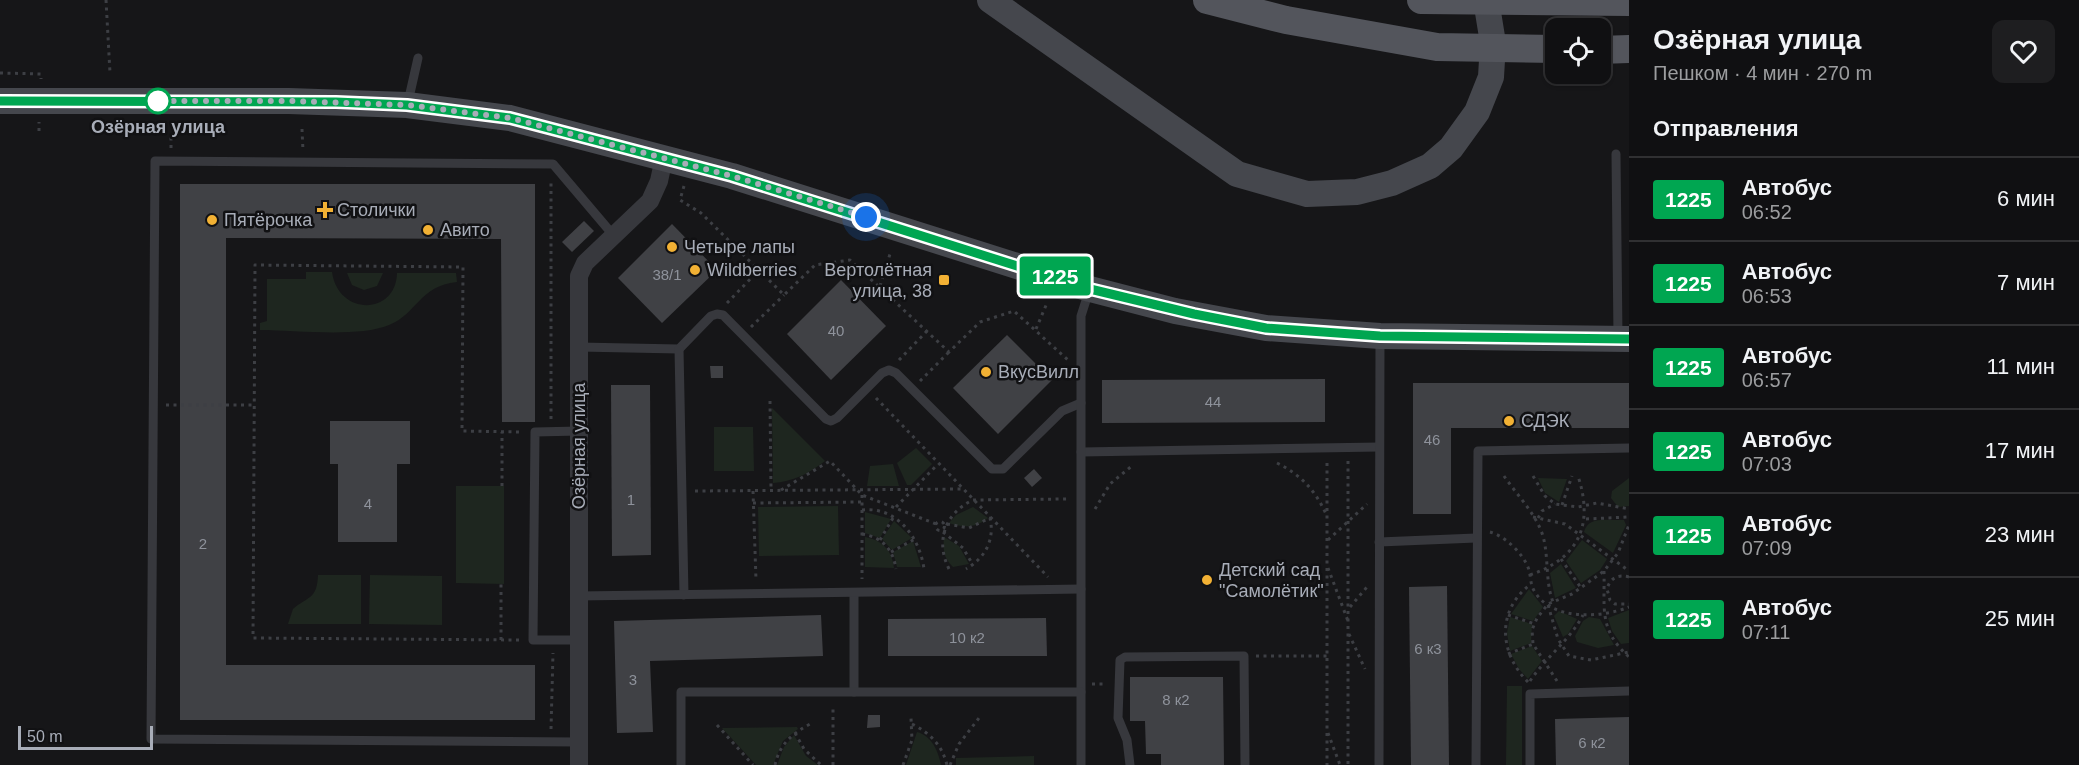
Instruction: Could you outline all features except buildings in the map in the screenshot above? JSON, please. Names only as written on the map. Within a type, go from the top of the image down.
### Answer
[{"type":"main road","points":[[1207,0],[1286,20],[1437,47],[1545,49]]},
{"type":"main road","points":[[1426,1],[1629,2]]},
{"type":"main road","points":[[1611,50],[1629,49]]},
{"type":"street","points":[[990,0],[1237,174],[1307,194],[1357,192],[1392,183],[1430,166],[1451,148],[1477,112],[1491,77],[1493,43],[1486,0]]},
{"type":"street","points":[[0,101],[289,101],[407,105],[510,118],[732,176],[1090,289],[1175,310],[1266,328],[1380,336],[1623,339]]},
{"type":"street","name":"Озёрная улица","points":[[579,765],[577,596],[579,276],[585,263],[650,201],[659,181],[663,158]]},
{"type":"lane","points":[[407,105],[418,58]]},
{"type":"lane","points":[[1617,154],[1617,257],[1623,339]]},
{"type":"lane","points":[[578,742],[151,739],[155,161],[553,164],[614,236]]},
{"type":"lane","points":[[1617,257],[1629,257]]},
{"type":"lane","points":[[1081,765],[1081,316],[1090,289]]},
{"type":"lane","points":[[579,347],[680,349],[717,314],[723,315],[831,422],[882,373],[889,370],[912,389],[992,469],[997,471],[1003,469],[1062,411],[1081,403]]},
{"type":"lane","points":[[1379,765],[1380,336]]},
{"type":"lane","points":[[680,349],[684,595]]},
{"type":"lane","points":[[577,640],[533,640],[535,432],[579,432]]},
{"type":"lane","points":[[1081,452],[1379,447]]},
{"type":"lane","points":[[1476,765],[1478,451],[1629,448]]},
{"type":"lane","points":[[1379,542],[1476,535]]},
{"type":"lane","points":[[577,596],[1081,589]]},
{"type":"lane","points":[[854,692],[858,592]]},
{"type":"lane","points":[[1130,765],[1127,740],[1118,718],[1120,660],[1125,657],[1244,656],[1245,765]]},
{"type":"lane","points":[[1530,765],[1530,694],[1629,691]]},
{"type":"lane","points":[[681,765],[681,692],[1081,692]]},
{"type":"path","points":[[106,0],[110,73]]},
{"type":"path","points":[[0,73],[41,74]]},
{"type":"path","points":[[550,425],[551,177]]},
{"type":"path","points":[[684,186],[680,200],[701,213],[784,295]]},
{"type":"path","points":[[880,286],[890,254]]},
{"type":"path","points":[[743,336],[816,265],[844,259],[856,263],[949,352]]},
{"type":"path","points":[[535,432],[462,431],[463,267],[255,266],[253,638],[533,640],[533,648],[553,648],[552,729],[541,729]]},
{"type":"path","points":[[717,314],[759,270]]},
{"type":"path","points":[[1036,329],[1047,303]]},
{"type":"path","points":[[912,389],[980,322],[1008,311],[1021,315],[1081,373]]},
{"type":"path","points":[[889,370],[927,331]]},
{"type":"path","points":[[867,389],[1059,589]]},
{"type":"path","points":[[166,394],[166,405]]},
{"type":"path","points":[[770,401],[771,490]]},
{"type":"path","points":[[154,405],[255,405]]},
{"type":"path","points":[[522,432],[523,424]]},
{"type":"path","points":[[502,432],[502,486]]},
{"type":"path","points":[[1348,448],[1348,765]]},
{"type":"path","points":[[780,490],[830,461],[859,490],[862,495],[862,534],[858,592]]},
{"type":"path","points":[[1094,511],[1110,484],[1136,462]]},
{"type":"path","points":[[1277,463],[1294,471],[1307,483],[1327,516]]},
{"type":"path","points":[[1327,463],[1327,765]]},
{"type":"path","points":[[896,507],[938,464]]},
{"type":"path","points":[[1504,476],[1536,518],[1542,535],[1553,602]]},
{"type":"path","points":[[1533,476],[1545,496],[1555,504],[1597,503],[1617,509],[1629,509]]},
{"type":"path","points":[[1562,505],[1563,495],[1572,476]]},
{"type":"path","points":[[1530,575],[1561,559],[1581,533],[1586,505],[1578,476]]},
{"type":"path","points":[[682,491],[963,489]]},
{"type":"path","points":[[753,490],[757,594]]},
{"type":"path","points":[[1327,542],[1379,493]]},
{"type":"path","points":[[862,495],[936,524],[942,522],[943,553],[949,569]]},
{"type":"path","points":[[944,530],[959,508],[973,500],[1081,499]]},
{"type":"path","points":[[753,503],[862,502]]},
{"type":"path","points":[[1536,518],[1542,511],[1555,504]]},
{"type":"path","points":[[862,510],[877,511],[894,518],[915,539],[924,569]]},
{"type":"path","points":[[1585,519],[1629,517]]},
{"type":"path","points":[[880,540],[894,518]]},
{"type":"path","points":[[947,524],[969,528],[990,518]]},
{"type":"path","points":[[966,569],[984,554],[990,540],[990,518]]},
{"type":"path","points":[[1536,518],[1565,524],[1581,533],[1629,571]]},
{"type":"path","points":[[936,524],[938,531],[944,530]]},
{"type":"path","points":[[1560,692],[1551,669],[1533,644],[1535,624],[1548,604],[1581,588],[1604,572],[1614,558],[1629,525]]},
{"type":"path","points":[[944,530],[963,548],[973,565]]},
{"type":"path","points":[[862,534],[880,540],[891,552],[896,569]]},
{"type":"path","points":[[1476,535],[1498,534],[1524,560],[1535,592],[1548,604],[1583,615],[1604,614],[1628,606]]},
{"type":"path","points":[[891,552],[915,539]]},
{"type":"path","points":[[1561,559],[1581,588]]},
{"type":"path","points":[[1327,565],[1348,622]]},
{"type":"path","points":[[1348,608],[1379,572]]},
{"type":"path","points":[[1604,572],[1604,614],[1613,639],[1628,654]]},
{"type":"path","points":[[1605,589],[1617,576],[1629,577]]},
{"type":"path","points":[[501,584],[501,640]]},
{"type":"path","points":[[1531,584],[1517,597],[1508,614],[1504,633],[1508,654],[1516,670],[1530,684],[1545,661],[1572,633],[1583,615]]},
{"type":"path","points":[[1605,589],[1610,600],[1620,606],[1628,606]]},
{"type":"path","points":[[1548,604],[1560,645],[1569,656],[1580,660],[1628,654]]},
{"type":"path","points":[[1508,614],[1535,624]]},
{"type":"path","points":[[1348,633],[1379,701]]},
{"type":"path","points":[[1508,654],[1533,644]]},
{"type":"path","points":[[1244,656],[1327,656]]},
{"type":"path","points":[[833,692],[833,765]]},
{"type":"path","points":[[903,765],[912,740],[911,718]]},
{"type":"path","points":[[948,765],[959,744],[979,718]]},
{"type":"path","points":[[775,765],[782,746],[795,733],[812,723]]},
{"type":"path","points":[[912,724],[932,737],[940,746],[948,765]]},
{"type":"path","points":[[717,725],[753,765]]},
{"type":"path","points":[[1327,730],[1340,765]]},
{"type":"path","points":[[795,733],[804,748],[821,765]]},
{"type":"shaded area","points":[[306,272],[332,272],[336,286],[345,297],[355,303],[366,305],[378,303],[387,297],[394,287],[397,273],[456,273],[457,282],[434,289],[398,320],[376,329],[344,332],[260,330],[260,323],[267,321],[267,279],[306,279]]},
{"type":"shaded area","points":[[347,273],[383,273],[377,286],[364,290],[352,285]]},
{"type":"shaded area","points":[[772,408],[825,461],[800,476],[773,483]]},
{"type":"shaded area","points":[[714,427],[753,427],[754,471],[714,471]]},
{"type":"shaded area","points":[[916,448],[932,464],[911,485],[907,485],[897,463]]},
{"type":"shaded area","points":[[893,464],[899,486],[867,486],[870,466]]},
{"type":"shaded area","points":[[1538,478],[1567,479],[1559,502],[1545,493]]},
{"type":"shaded area","points":[[1629,478],[1629,506],[1618,507],[1611,498],[1612,491]]},
{"type":"shaded area","points":[[456,486],[504,486],[504,584],[456,583]]},
{"type":"shaded area","points":[[838,506],[839,555],[759,556],[758,507]]},
{"type":"shaded area","points":[[973,507],[988,518],[979,524],[970,526],[949,523],[956,515]]},
{"type":"shaded area","points":[[865,512],[891,519],[880,538],[865,533]]},
{"type":"shaded area","points":[[1624,520],[1626,525],[1613,553],[1584,532],[1586,527],[1594,521]]},
{"type":"shaded area","points":[[894,521],[912,538],[892,550],[882,539]]},
{"type":"shaded area","points":[[865,537],[885,547],[891,556],[894,568],[865,567]]},
{"type":"shaded area","points":[[944,537],[959,546],[969,564],[953,567],[950,564],[944,553]]},
{"type":"shaded area","points":[[1582,540],[1607,559],[1600,570],[1581,583],[1566,561]]},
{"type":"shaded area","points":[[913,541],[921,567],[897,567],[893,552]]},
{"type":"shaded area","points":[[1561,564],[1576,588],[1555,598],[1550,573]]},
{"type":"shaded area","points":[[318,575],[361,575],[361,624],[288,624],[293,609],[314,593]]},
{"type":"shaded area","points":[[370,575],[442,576],[442,625],[369,624]]},
{"type":"shaded area","points":[[1529,589],[1543,607],[1533,621],[1511,614]]},
{"type":"shaded area","points":[[1629,610],[1629,643],[1621,644],[1612,631],[1608,618]]},
{"type":"shaded area","points":[[1559,611],[1577,619],[1568,634],[1563,637],[1554,616]]},
{"type":"shaded area","points":[[1510,617],[1532,624],[1531,643],[1510,651],[1507,633]]},
{"type":"shaded area","points":[[1589,617],[1600,619],[1614,645],[1598,648],[1577,642],[1575,636],[1583,621]]},
{"type":"shaded area","points":[[1532,646],[1542,661],[1528,679],[1519,669],[1511,654]]},
{"type":"shaded area","points":[[1507,686],[1522,686],[1522,765],[1506,765]]},
{"type":"shaded area","points":[[797,727],[798,729],[783,741],[773,765],[756,765],[722,728]]},
{"type":"shaded area","points":[[917,732],[927,737],[934,745],[941,765],[906,765]]},
{"type":"shaded area","points":[[794,735],[806,756],[818,765],[777,765],[784,747]]},
{"type":"shaded area","points":[[1034,756],[1034,765],[956,765],[956,758]]},
{"type":"bus line","name":"1225","points":[[0,101],[336,102],[407,105],[510,118],[732,176],[1056,276],[1090,289],[1194,314],[1266,328],[1380,336],[1629,339]]},
{"type":"place","name":"Озёрная улица","points":[[158,101]]},
{"type":"place","name":"Столички","points":[[325,210]]},
{"type":"place","name":"Пятёрочка","points":[[212,220]]},
{"type":"place","name":"Авито","points":[[428,230]]},
{"type":"place","name":"Четыре лапы","points":[[672,247]]},
{"type":"place","name":"Wildberries","points":[[695,270]]},
{"type":"place","name":"Вертолётная улица, 38","points":[[944,280]]},
{"type":"place","name":"ВкусВилл","points":[[986,372]]},
{"type":"place","name":"СДЭК","points":[[1509,421]]},
{"type":"place","name":"Детский сад \"Самолётик\"","points":[[1207,580]]},
{"type":"route","points":[[158,101],[155,101],[289,101],[407,105],[510,118],[732,176],[866,217]]}]
